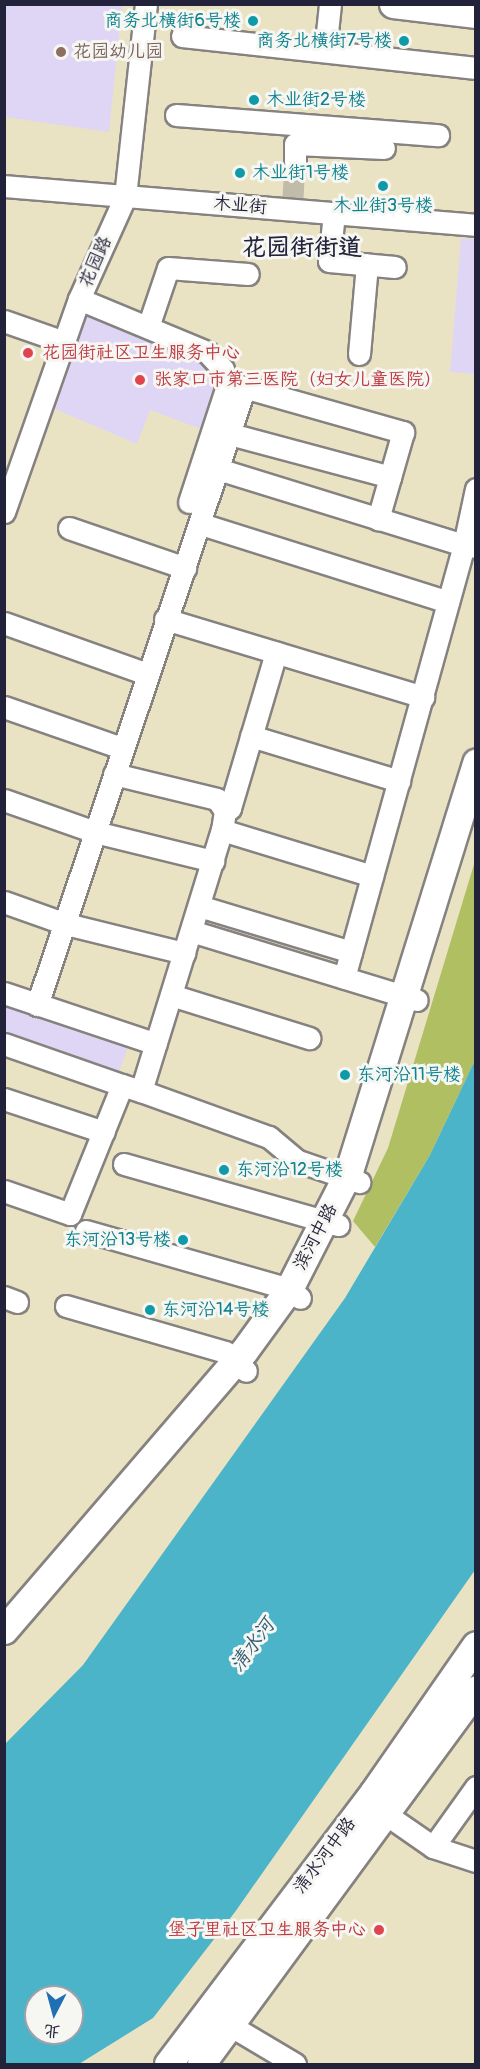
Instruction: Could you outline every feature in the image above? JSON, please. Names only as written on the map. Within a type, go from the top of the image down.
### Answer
[{"type":"main road","points":[[393,4],[476,14]]},
{"type":"main road","name":"滨河中路","points":[[411,998],[476,762]]},
{"type":"main road","name":"滨河中路","points":[[4,1652],[241,1366],[294,1293],[332,1223],[352,1180],[476,808]]},
{"type":"main road","name":"滨河中路","points":[[4,1630],[241,1366]]},
{"type":"main road","name":"清水河中路","points":[[201,2064],[219,2018],[476,1645]]},
{"type":"main road","name":"清水河中路","points":[[168,2064],[219,2018],[384,1813],[476,1689]]},
{"type":"street","name":"花园路","points":[[4,512],[80,299],[125,196],[146,4]]},
{"type":"street","points":[[325,51],[330,4]]},
{"type":"street","points":[[182,36],[476,68]]},
{"type":"street","points":[[176,115],[295,144],[384,148]]},
{"type":"street","points":[[295,144],[438,135]]},
{"type":"street","name":"木业街","points":[[4,186],[125,196],[292,204],[334,213],[476,225]]},
{"type":"street","points":[[334,213],[329,261],[395,267]]},
{"type":"street","points":[[359,354],[367,264]]},
{"type":"street","points":[[148,327],[168,268],[248,274]]},
{"type":"street","points":[[80,299],[207,352],[231,379],[403,432],[378,519]]},
{"type":"street","points":[[4,321],[64,342]]},
{"type":"street","points":[[231,379],[318,393]]},
{"type":"street","points":[[37,1005],[66,924],[165,619],[201,524],[230,434],[231,379]]},
{"type":"street","points":[[189,502],[231,379]]},
{"type":"street","points":[[230,434],[390,477]]},
{"type":"street","points":[[219,469],[470,546]]},
{"type":"street","points":[[344,978],[448,602],[470,546],[476,489]]},
{"type":"street","points":[[201,524],[448,602]]},
{"type":"street","points":[[69,528],[185,568]]},
{"type":"street","points":[[165,619],[423,697]]},
{"type":"street","points":[[4,623],[147,674]]},
{"type":"street","points":[[4,1191],[70,1214],[104,1132],[156,1044],[276,653]]},
{"type":"street","points":[[4,707],[122,748]]},
{"type":"street","points":[[251,736],[399,781]]},
{"type":"street","points":[[114,774],[217,799],[224,820]]},
{"type":"street","points":[[4,800],[95,832],[213,861]]},
{"type":"street","points":[[224,820],[372,876]]},
{"type":"street","points":[[4,902],[66,924],[184,953]]},
{"type":"street","points":[[199,906],[351,952]]},
{"type":"street","points":[[191,931],[411,998]]},
{"type":"street","points":[[4,993],[156,1044]]},
{"type":"street","points":[[171,995],[309,1038]]},
{"type":"street","points":[[4,1044],[269,1137],[298,1161],[352,1180]]},
{"type":"street","points":[[4,1099],[104,1132]]},
{"type":"street","points":[[124,1164],[332,1223]]},
{"type":"street","points":[[86,1232],[294,1293]]},
{"type":"street","points":[[66,1305],[225,1352],[241,1366]]},
{"type":"street","points":[[433,1847],[476,1787]]},
{"type":"street","points":[[384,1813],[433,1847],[476,1861]]},
{"type":"street","points":[[219,2018],[295,2064]]},
{"type":"shaded area","name":"花园幼儿园","points":[[5,4],[122,5],[109,132],[5,117]]},
{"type":"shaded area","points":[[461,238],[475,239],[475,374],[450,372]]},
{"type":"shaded area","name":"张家口市第三医院（妇女儿童医院）","points":[[87,310],[216,365],[220,375],[204,430],[150,410],[137,444],[50,407]]},
{"type":"shaded area","points":[[5,1001],[129,1044],[118,1075],[4,1036]]},
{"type":"green space","points":[[475,861],[475,1060],[430,1155],[375,1247],[353,1221],[388,1148]]},
{"type":"water","name":"清水河","points":[[475,1060],[475,1570],[235,1912],[153,2018],[79,2064],[5,2064],[5,1744],[83,1665],[345,1298],[430,1155]]},
{"type":"tunnel","points":[[293,198],[295,162]]},
{"type":"place","name":"商务北横街6号楼","points":[[253,21]]},
{"type":"place","name":"商务北横街7号楼","points":[[404,41]]},
{"type":"place","name":"花园幼儿园","points":[[61,52]]},
{"type":"place","name":"木业街2号楼","points":[[254,100]]},
{"type":"place","name":"木业街1号楼","points":[[240,173]]},
{"type":"place","name":"木业街3号楼","points":[[383,186]]},
{"type":"place","name":"花园街社区卫生服务中心","points":[[28,353]]},
{"type":"place","name":"张家口市第三医院（妇女儿童医院）","points":[[140,380]]},
{"type":"place","name":"东河沿11号楼","points":[[345,1075]]},
{"type":"place","name":"东河沿12号楼","points":[[224,1170]]},
{"type":"place","name":"东河沿13号楼","points":[[183,1240]]},
{"type":"place","name":"东河沿14号楼","points":[[150,1310]]},
{"type":"place","name":"堡子里社区卫生服务中心","points":[[379,1930]]},
{"type":"district","name":"花园街街道","points":[[302,248]]}]
